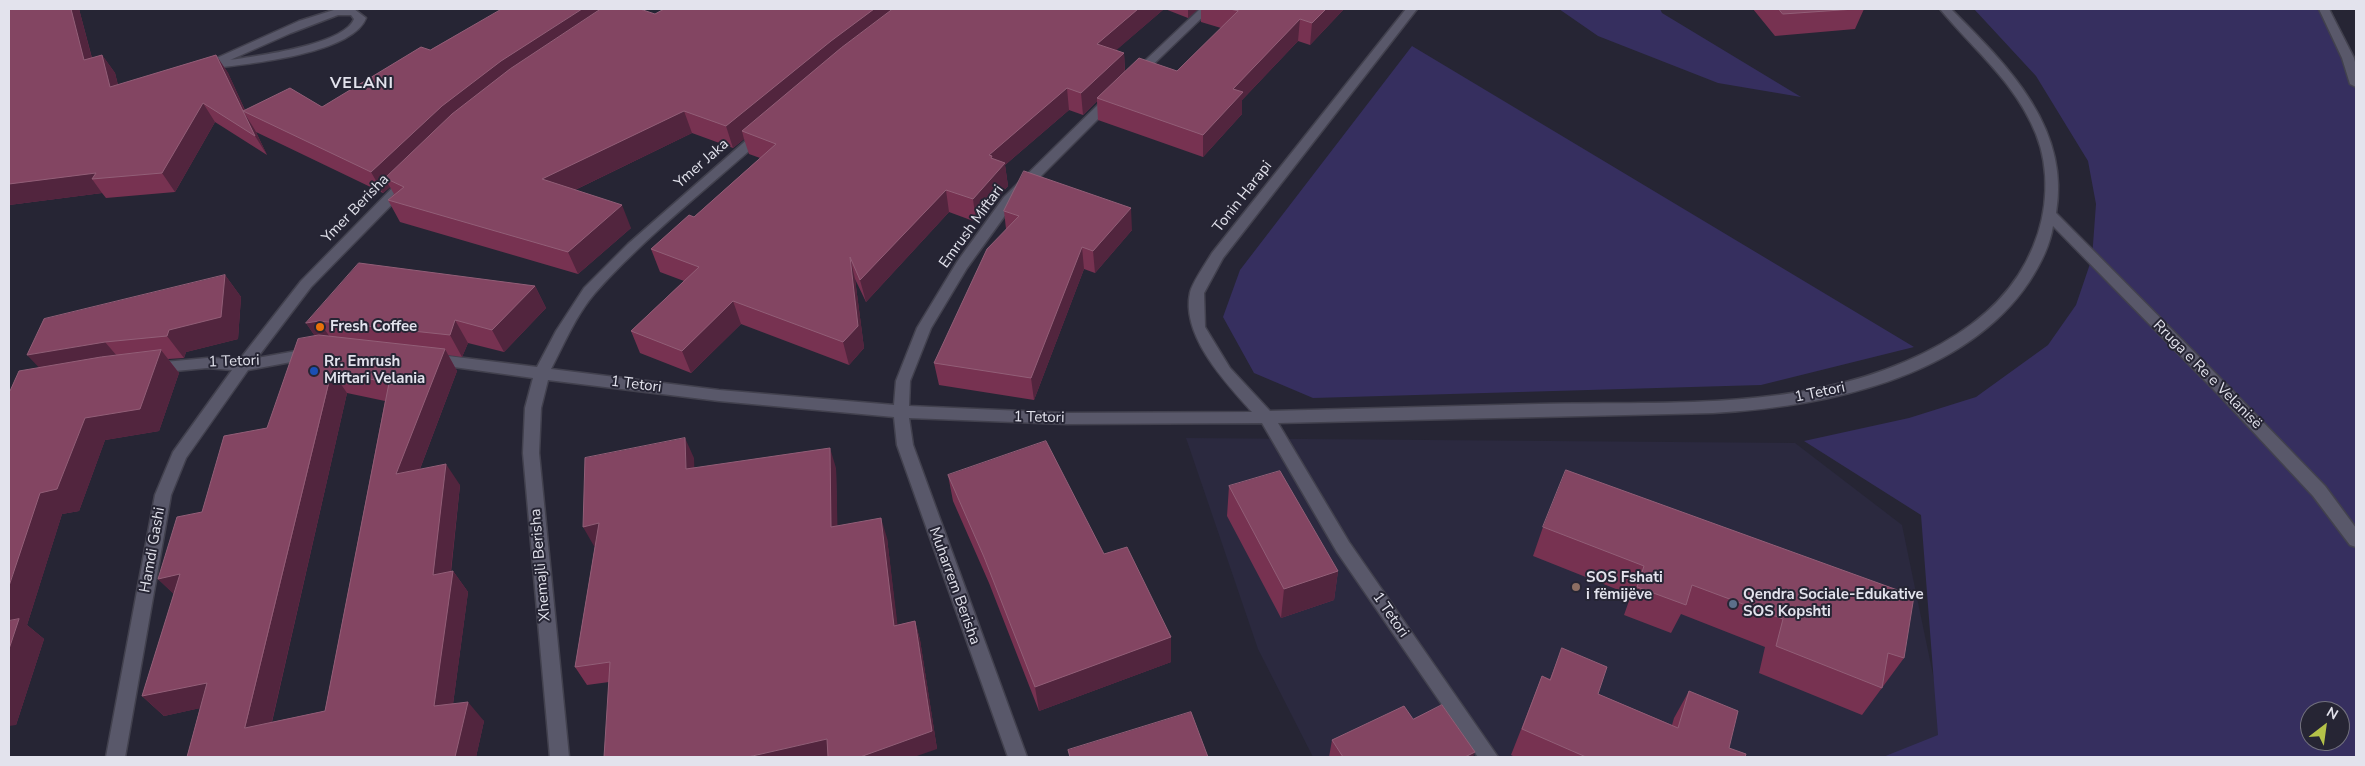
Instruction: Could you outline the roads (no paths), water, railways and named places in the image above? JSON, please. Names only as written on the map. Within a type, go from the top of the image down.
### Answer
[{"type":"street","name":"Emrush Miftari","points":[[901,412],[903,381],[924,328],[962,265],[1009,200],[1066,142],[1206,9]]},
{"type":"street","name":"Tonin Harapi","points":[[1267,418],[1225,372],[1198,327],[1198,293],[1217,256],[1412,9]]},
{"type":"street","name":"1 Tetori","points":[[421,358],[714,394],[901,412],[1006,417],[1267,418],[1752,406],[1833,391],[1900,371],[1960,342],[2010,300],[2038,259],[2051,216],[2054,172],[2042,128],[2021,91],[1945,9]]},
{"type":"street","points":[[2324,9],[2348,58],[2356,84]]},
{"type":"street","points":[[336,12],[354,12],[360,18],[356,28],[329,41],[278,56],[205,66],[258,45],[309,20],[336,12]]},
{"type":"street","name":"Ymer Jaka","points":[[542,373],[562,331],[589,291],[634,246],[775,122]]},
{"type":"street","name":"Ymer Berisha","points":[[245,365],[306,284],[416,172]]},
{"type":"street","name":"Rruga e Re e Velanisë","points":[[2051,216],[2224,390],[2312,484],[2356,540]]},
{"type":"street","name":"1 Tetori","points":[[135,371],[207,363],[245,365],[324,352]]},
{"type":"street","name":"Hamdi Gashi","points":[[115,757],[163,495],[179,456],[224,390],[245,365]]},
{"type":"street","name":"Xhemajli Berisha","points":[[542,373],[533,408],[531,453],[559,757]]},
{"type":"street","name":"Muharrem Berisha","points":[[901,412],[905,445],[954,586],[1017,757]]},
{"type":"street","name":"1 Tetori","points":[[1267,418],[1343,547],[1489,757]]},
{"type":"place","name":"Fresh Coffee","points":[[320,327]]},
{"type":"place","name":"Rr. Emrush Miftari Velania","points":[[314,371]]},
{"type":"place","name":"SOS Fshati i fëmijëve","points":[[1576,587]]},
{"type":"place","name":"Qendra Sociale-Edukative SOS Kopshti","points":[[1733,604]]},
{"type":"district","name":"VELANI","points":[[362,84]]}]
